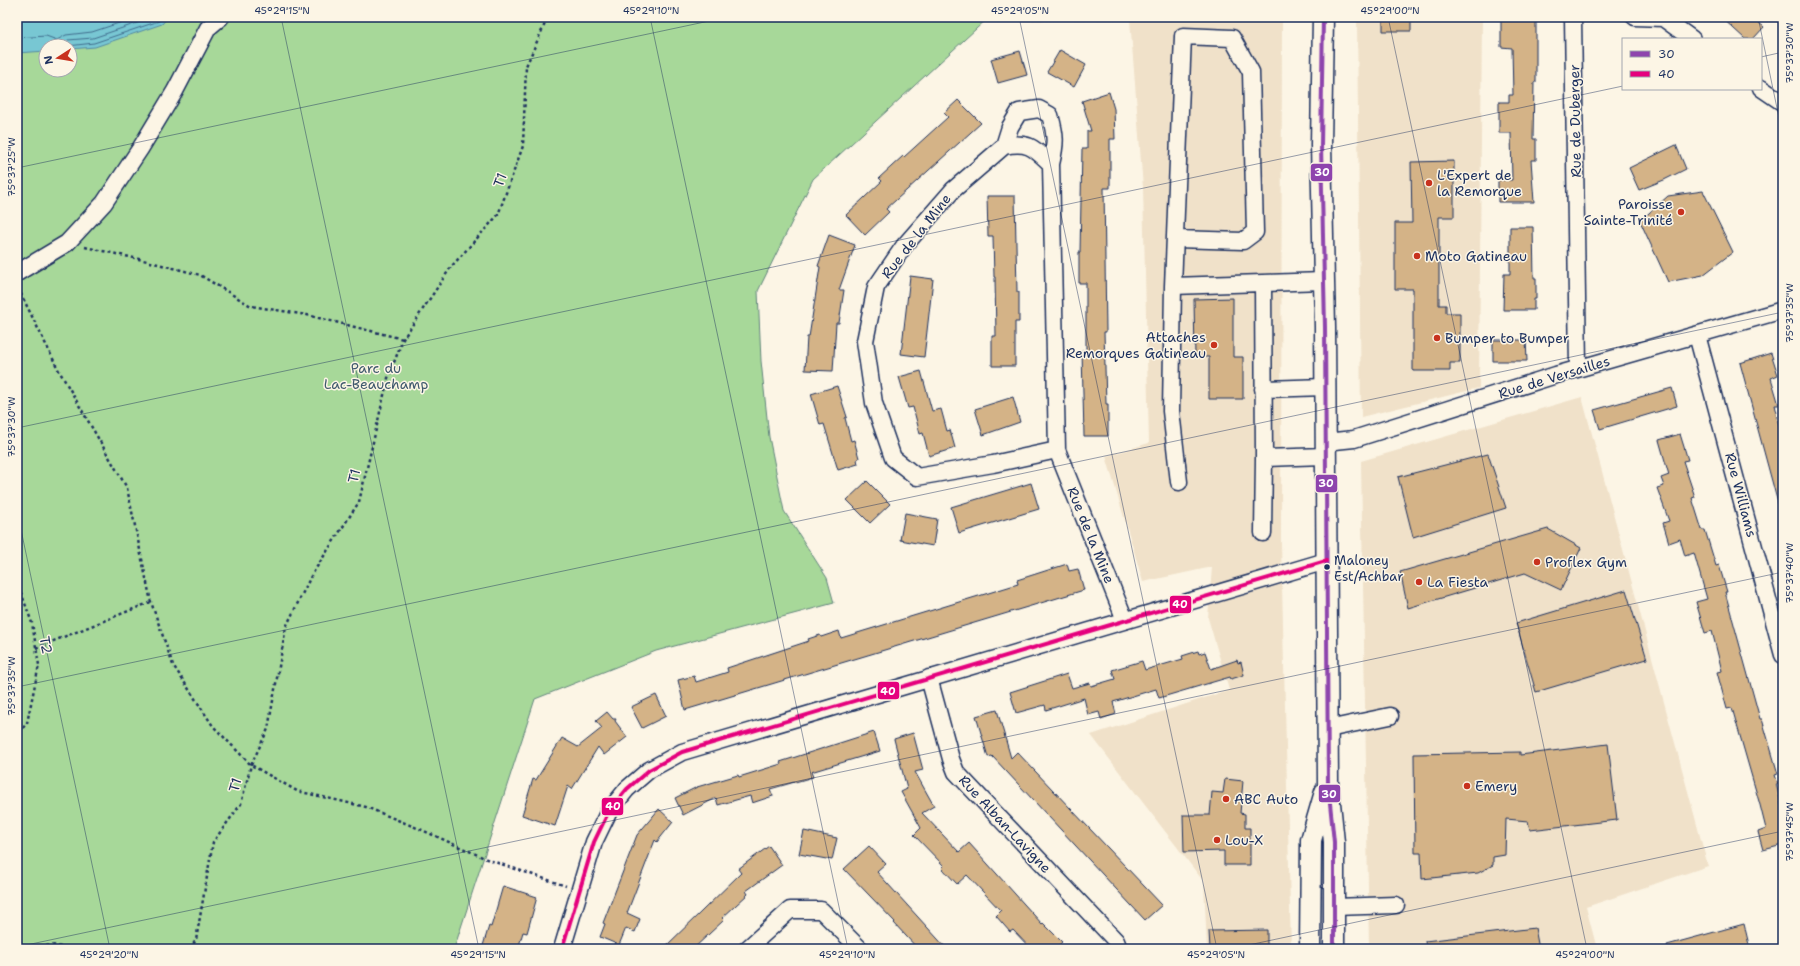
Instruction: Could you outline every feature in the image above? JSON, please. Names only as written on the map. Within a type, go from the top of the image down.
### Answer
[{"type":"main road","points":[[1323,17],[1321,145],[1325,388],[1328,784],[1334,842],[1334,949]]},
{"type":"main road","points":[[1310,949],[1311,840],[1328,784]]},
{"type":"street","points":[[17,273],[67,243],[104,203],[168,104],[208,28],[221,17]]},
{"type":"street","name":"Rue de Duberger","points":[[1573,17],[1578,368]]},
{"type":"street","points":[[1634,17],[1663,18],[1691,38]]},
{"type":"street","points":[[1176,239],[1243,241],[1255,232],[1251,72],[1232,38],[1183,36],[1173,286],[1171,411],[1179,482]]},
{"type":"street","points":[[1762,89],[1783,103]]},
{"type":"street","name":"Rue de la Mine","points":[[1057,450],[993,464],[917,477],[893,458],[874,403],[865,342],[876,287],[904,246],[953,190],[1004,146],[1010,127],[1019,112],[1039,109],[1050,115],[1056,145],[1051,164],[1057,450],[1125,620]]},
{"type":"street","points":[[1004,146],[1019,144],[1034,148],[1051,164]]},
{"type":"street","points":[[1173,286],[1323,282]]},
{"type":"street","points":[[1263,283],[1264,533]]},
{"type":"street","name":"Rue de Versailles","points":[[1264,458],[1325,449],[1578,368],[1783,310]]},
{"type":"street","name":"Rue Williams","points":[[1697,335],[1783,655]]},
{"type":"street","points":[[1263,390],[1325,388]]},
{"type":"street","points":[[562,949],[594,842],[609,810],[627,789],[649,770],[682,752],[1326,561]]},
{"type":"street","name":"Rue Alban-Lavigne","points":[[929,678],[951,759],[956,772],[1116,941],[1119,949]]},
{"type":"street","points":[[1328,729],[1390,716]]},
{"type":"street","points":[[1334,907],[1396,905]]},
{"type":"street","points":[[747,949],[790,910],[821,910],[860,949]]},
{"type":"path","name":"T1","points":[[190,949],[196,940],[213,842],[240,804],[251,765],[268,729],[286,627],[311,576],[359,502],[388,378],[403,339],[451,267],[498,215],[523,146],[526,66],[548,17]]},
{"type":"path","points":[[67,243],[143,260],[200,275],[251,306],[308,315],[403,339]]},
{"type":"path","points":[[17,286],[58,369],[127,488],[151,602],[173,666],[213,726],[251,765],[297,791],[366,807],[489,860],[579,890]]},
{"type":"path","name":"T2","points":[[17,581],[32,623],[39,665],[27,723],[17,735]]},
{"type":"path","points":[[36,648],[151,602]]},
{"type":"path","points":[[41,949],[44,946],[58,945],[65,949]]},
{"type":"shaded area","points":[[998,17],[1282,17],[1281,544],[1291,949],[1207,949],[1204,882],[1091,735],[1229,690],[1208,618],[1212,567],[1143,582],[1106,456],[1149,443],[1143,188],[1130,19],[995,21]]},
{"type":"shaded area","points":[[1357,17],[1482,17],[1479,388],[1361,417]]},
{"type":"shaded area","points":[[1582,397],[1708,866],[1586,907],[1597,949],[1369,949],[1361,461]]},
{"type":"green space","name":"Parc du Lac-Beauchamp","points":[[17,17],[989,17],[813,179],[758,291],[761,361],[769,437],[784,511],[827,578],[834,603],[656,651],[535,699],[454,949],[17,949]]},
{"type":"water","points":[[17,17],[168,17],[162,24],[95,47],[78,48],[78,38],[38,38],[38,52],[17,53]]},
{"type":"building","points":[[1383,17],[1411,17],[1411,31],[1383,31]]},
{"type":"building","points":[[1501,17],[1536,17],[1536,82],[1534,82],[1533,139],[1536,139],[1536,160],[1531,160],[1534,202],[1498,202],[1498,180],[1512,180],[1511,133],[1499,133],[1499,102],[1509,102],[1509,95],[1513,95],[1512,48],[1501,47]]},
{"type":"building","points":[[1721,17],[1752,17],[1764,27],[1754,38],[1744,38]]},
{"type":"building","points":[[1060,50],[1086,65],[1074,87],[1047,72]]},
{"type":"building","points":[[1020,51],[1027,75],[998,83],[991,59]]},
{"type":"building","points":[[1109,92],[1114,109],[1115,139],[1110,139],[1110,188],[1104,188],[1106,332],[1104,332],[1106,404],[1108,404],[1108,436],[1084,436],[1082,351],[1086,351],[1086,283],[1079,283],[1079,252],[1082,149],[1087,149],[1087,131],[1091,131],[1082,101]]},
{"type":"building","points":[[958,100],[981,123],[886,209],[889,212],[865,235],[846,215],[882,181],[879,178],[948,117],[944,113]]},
{"type":"building","points":[[1676,145],[1686,169],[1639,190],[1629,168]]},
{"type":"building","points":[[1454,161],[1454,217],[1439,217],[1439,305],[1446,305],[1446,313],[1460,313],[1460,363],[1450,363],[1450,371],[1413,371],[1413,289],[1395,289],[1395,223],[1412,223],[1411,162]]},
{"type":"building","name":"Paroisse Sainte-Trinité","points":[[1703,191],[1733,252],[1703,275],[1668,282],[1640,221],[1668,196]]},
{"type":"building","points":[[987,196],[1015,196],[1019,322],[1015,322],[1015,366],[992,366],[992,336],[996,336],[995,277],[993,236],[988,236]]},
{"type":"building","points":[[1510,227],[1533,227],[1534,278],[1536,278],[1536,299],[1534,299],[1534,310],[1503,310],[1504,274],[1510,274]]},
{"type":"building","points":[[829,235],[855,245],[839,290],[844,290],[839,323],[836,323],[833,371],[805,370],[807,337],[809,337],[820,267],[818,266]]},
{"type":"building","points":[[910,276],[933,279],[924,357],[901,354]]},
{"type":"building","name":"Attaches Remorques Gatineau","points":[[1233,298],[1233,357],[1243,357],[1243,399],[1209,399],[1209,357],[1195,357],[1194,299]]},
{"type":"building","points":[[1493,340],[1526,340],[1527,361],[1493,361]]},
{"type":"building","points":[[1771,353],[1778,375],[1771,378],[1779,405],[1775,405],[1776,414],[1783,440],[1783,506],[1779,507],[1740,363]]},
{"type":"building","points":[[921,371],[932,411],[941,409],[947,431],[950,430],[955,448],[929,456],[923,433],[920,434],[913,407],[908,408],[899,377]]},
{"type":"building","points":[[837,386],[847,417],[845,418],[851,441],[854,440],[859,458],[857,459],[858,464],[838,470],[824,424],[820,425],[811,394]]},
{"type":"building","points":[[1672,388],[1677,406],[1600,429],[1594,410]]},
{"type":"building","points":[[1013,397],[1020,422],[983,435],[975,409]]},
{"type":"building","points":[[1680,434],[1688,460],[1683,461],[1695,497],[1692,498],[1702,530],[1705,530],[1716,566],[1719,565],[1760,719],[1762,719],[1778,774],[1775,775],[1783,811],[1783,845],[1763,850],[1758,832],[1766,829],[1760,805],[1732,708],[1727,709],[1717,672],[1722,671],[1712,631],[1705,633],[1696,602],[1707,599],[1694,553],[1685,556],[1680,539],[1669,543],[1663,523],[1669,521],[1657,488],[1664,486],[1661,478],[1669,475],[1659,440]]},
{"type":"building","points":[[1488,454],[1506,508],[1413,537],[1398,477]]},
{"type":"building","points":[[867,481],[890,504],[870,523],[847,500]]},
{"type":"building","points":[[1031,483],[1039,509],[959,533],[951,507]]},
{"type":"building","points":[[905,513],[937,519],[933,546],[900,540]]},
{"type":"building","points":[[1548,529],[1581,548],[1561,590],[1525,573],[1408,608],[1400,572]]},
{"type":"building","points":[[1067,564],[1069,571],[1078,569],[1084,590],[685,710],[678,680],[694,676],[696,682],[728,672],[727,668],[809,641],[808,639],[820,635],[821,637],[839,631],[841,638],[1018,584],[1017,580]]},
{"type":"building","points":[[1626,590],[1647,659],[1536,692],[1516,623]]},
{"type":"building","points":[[1198,651],[1199,654],[1205,652],[1211,669],[1237,660],[1238,663],[1241,662],[1244,675],[1231,679],[1230,677],[1159,698],[1156,689],[1113,702],[1116,714],[1101,719],[1099,712],[1088,715],[1084,698],[1046,710],[1045,705],[1016,713],[1010,692],[1067,674],[1072,688],[1090,683],[1091,686],[1115,679],[1112,670],[1142,661],[1145,670],[1183,659],[1182,656]]},
{"type":"building","points":[[656,695],[666,716],[642,728],[631,707]]},
{"type":"building","points":[[997,710],[1011,758],[1017,752],[1162,905],[1145,920],[992,756],[988,757],[976,716]]},
{"type":"building","points":[[607,712],[613,719],[616,719],[615,721],[627,737],[604,755],[598,747],[572,789],[568,786],[555,826],[522,815],[533,779],[536,780],[562,738],[578,747],[602,728],[596,721]]},
{"type":"building","points":[[874,732],[880,751],[811,772],[813,777],[770,789],[773,796],[752,803],[750,796],[718,805],[716,798],[683,815],[675,798],[697,787],[738,775],[739,777],[781,764],[780,762]]},
{"type":"building","points":[[913,733],[923,770],[915,772],[934,806],[922,813],[959,852],[969,843],[1042,924],[1043,923],[1062,942],[1055,949],[1031,949],[1013,930],[1010,932],[996,916],[1001,911],[967,875],[957,884],[942,868],[944,866],[914,835],[921,828],[901,792],[907,789],[894,739]]},
{"type":"building","name":"Emery","points":[[1608,744],[1617,820],[1530,830],[1528,821],[1506,819],[1505,855],[1493,857],[1493,865],[1478,873],[1422,879],[1421,853],[1415,853],[1414,754],[1520,752],[1520,755]]},
{"type":"building","name":"Lou-X","points":[[1225,779],[1243,781],[1240,813],[1245,814],[1245,828],[1250,828],[1250,865],[1224,865],[1224,851],[1184,852],[1183,815],[1210,815],[1212,792],[1223,793]]},
{"type":"building","points":[[659,809],[673,822],[657,842],[655,840],[627,913],[640,919],[635,932],[626,928],[619,945],[600,937],[605,924],[603,923],[637,835]]},
{"type":"building","points":[[804,831],[837,838],[832,860],[799,854]]},
{"type":"building","points":[[769,846],[782,865],[746,891],[748,894],[722,918],[724,920],[693,949],[663,949],[741,873],[738,869]]},
{"type":"building","points":[[869,846],[886,864],[877,872],[947,949],[918,949],[894,923],[895,922],[844,869]]},
{"type":"building","points":[[503,886],[537,897],[527,933],[523,932],[518,949],[482,949],[489,926],[491,927]]},
{"type":"building","points":[[1744,924],[1750,949],[1668,949],[1667,945]]},
{"type":"building","points":[[1535,928],[1539,949],[1426,949],[1425,941]]},
{"type":"building","points":[[1267,930],[1267,949],[1210,949],[1209,931]]},
{"type":"transit line","name":"30","points":[[1323,17],[1321,145],[1325,327],[1328,784],[1334,842],[1334,949]]},
{"type":"transit line","name":"40","points":[[562,949],[594,842],[609,811],[627,789],[649,770],[682,752],[1326,561]]},
{"type":"place","name":"L'Expert de la Remorque","points":[[1429,183]]},
{"type":"place","name":"Paroisse Sainte-Trinité","points":[[1681,212]]},
{"type":"place","name":"Moto Gatineau","points":[[1417,256]]},
{"type":"place","name":"Bumper to Bumper","points":[[1437,338]]},
{"type":"place","name":"Attaches Remorques Gatineau","points":[[1214,345]]},
{"type":"place","name":"Proflex Gym","points":[[1537,562]]},
{"type":"place","name":"Maloney Est/Achbar","points":[[1327,567]]},
{"type":"place","name":"La Fiesta","points":[[1419,582]]},
{"type":"place","name":"Emery","points":[[1467,786]]},
{"type":"place","name":"ABC Auto","points":[[1226,799]]},
{"type":"place","name":"Lou-X","points":[[1217,840]]}]
